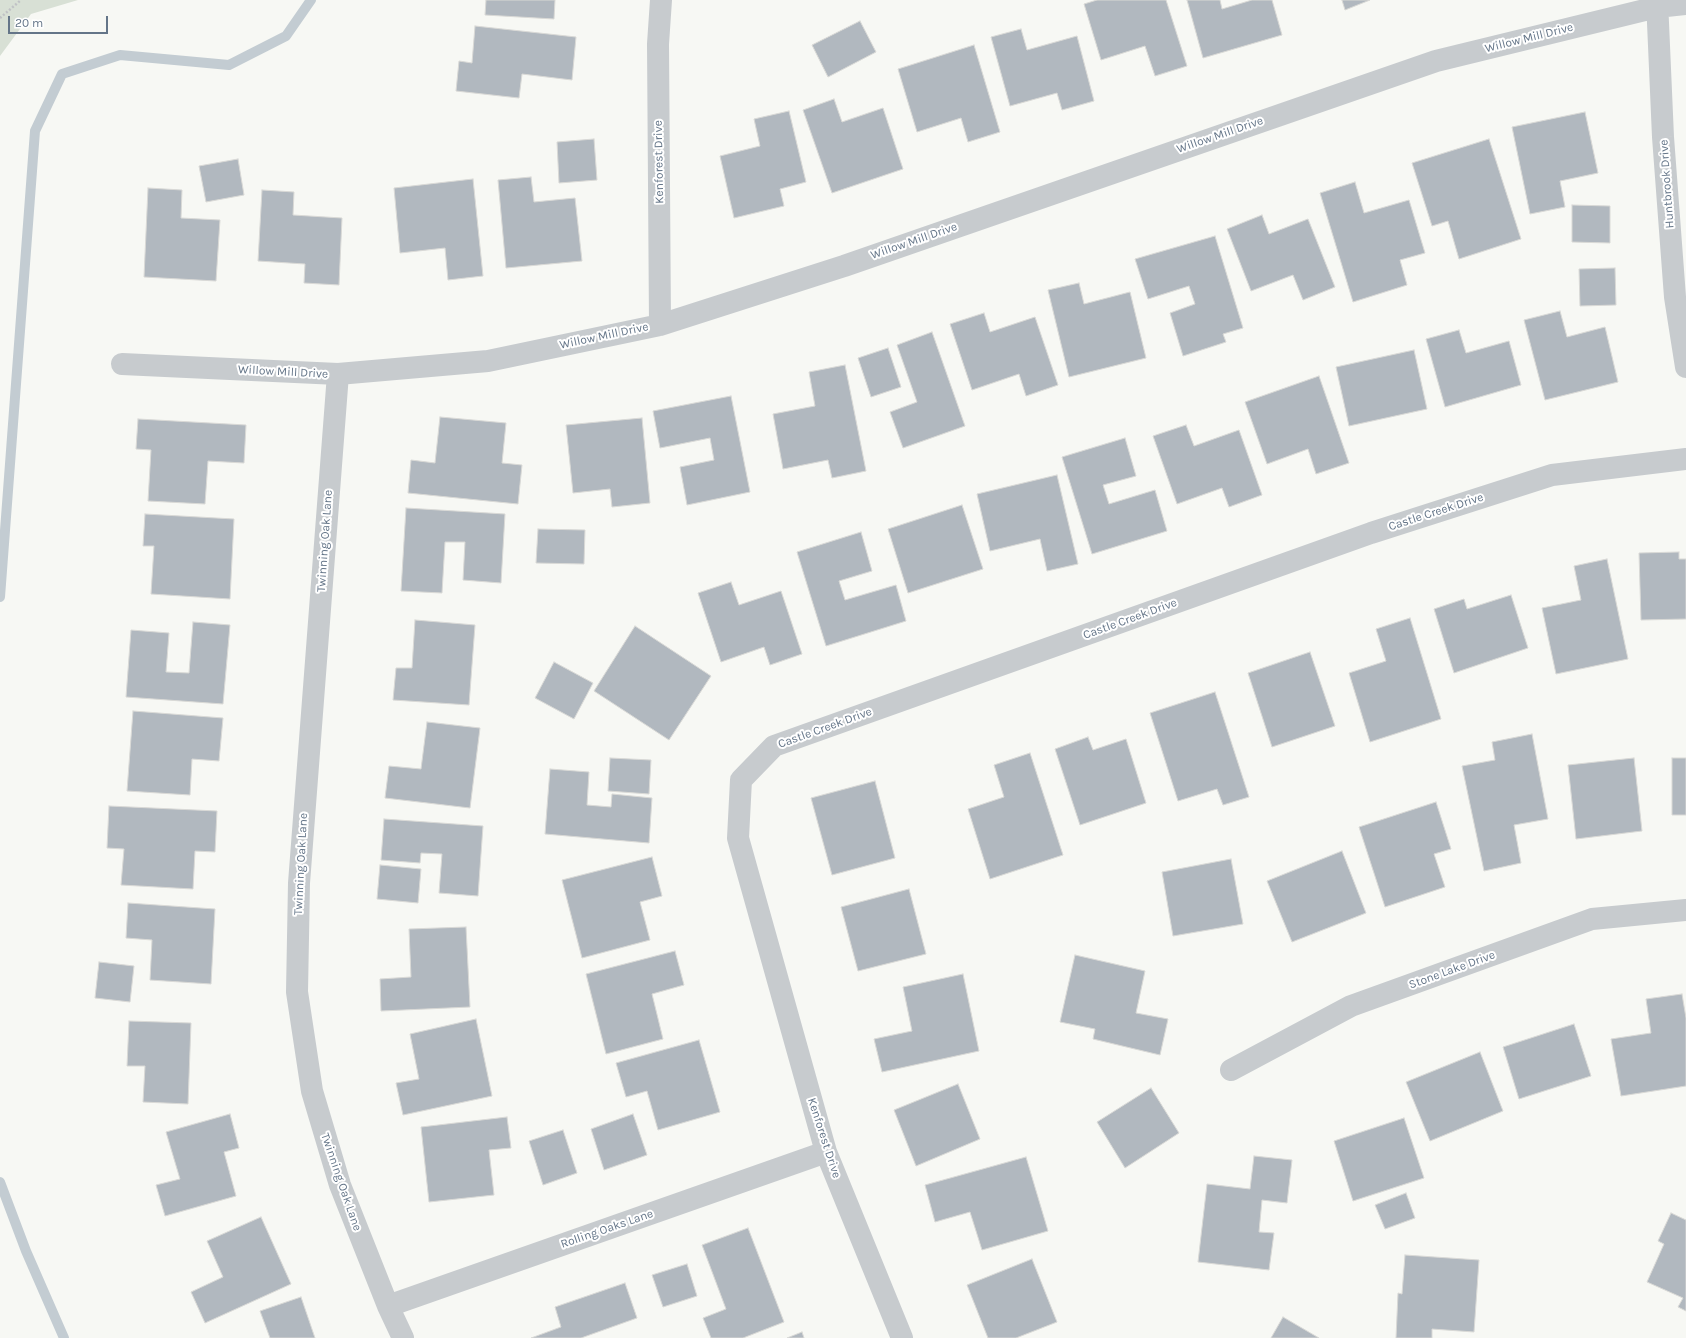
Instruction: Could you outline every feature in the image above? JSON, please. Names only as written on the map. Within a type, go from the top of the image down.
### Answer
[{"type":"street","name":"Kenforest Drive","points":[[660,325],[658,44],[661,0]]},
{"type":"street","name":"Willow Mill Drive","points":[[122,364],[338,374],[488,361],[660,325],[844,266],[1436,60],[1657,3],[1686,4]]},
{"type":"street","name":"Huntbrook Drive","points":[[1657,3],[1663,136],[1676,297],[1686,368]]},
{"type":"street","name":"Twinning Oak Lane","points":[[338,374],[299,883],[297,992],[314,1098],[340,1185],[402,1338]]},
{"type":"street","name":"Castle Creek Drive","points":[[764,932],[738,838],[741,780],[774,746],[1371,533],[1552,475],[1686,459]]},
{"type":"street","name":"Stone Lake Drive","points":[[1231,1070],[1352,1006],[1592,919],[1686,910]]},
{"type":"street","name":"Kenforest Drive","points":[[764,932],[826,1152],[902,1338]]},
{"type":"street","name":"Rolling Oaks Lane","points":[[388,1306],[826,1152]]},
{"type":"path","points":[[0,18],[21,0]]},
{"type":"shaded area","points":[[0,0],[78,0],[31,14],[0,56]]},
{"type":"building","points":[[486,0],[555,0],[554,19],[485,15]]},
{"type":"building","points":[[1097,0],[1166,0],[1187,66],[1155,76],[1145,46],[1101,60],[1084,4]]},
{"type":"building","points":[[1187,0],[1220,0],[1222,9],[1252,0],[1272,0],[1282,35],[1203,58]]},
{"type":"building","points":[[1342,0],[1370,0],[1345,10]]},
{"type":"building","points":[[860,21],[876,52],[828,77],[812,45]]},
{"type":"building","points":[[475,26],[576,37],[572,80],[522,74],[519,98],[456,91],[459,61],[472,63]]},
{"type":"building","points":[[1021,29],[1027,50],[1077,36],[1094,101],[1062,110],[1057,93],[1010,106],[991,37]]},
{"type":"building","points":[[974,45],[1000,132],[968,142],[961,118],[917,132],[898,69]]},
{"type":"building","points":[[834,99],[842,122],[883,108],[903,169],[832,193],[803,110]]},
{"type":"building","points":[[789,111],[806,182],[780,189],[784,206],[734,218],[720,156],[760,146],[754,119]]},
{"type":"building","points":[[1585,112],[1598,173],[1560,181],[1565,207],[1530,214],[1512,127]]},
{"type":"building","points":[[594,139],[597,180],[559,183],[557,142]]},
{"type":"building","points":[[1489,139],[1521,239],[1459,259],[1448,221],[1432,226],[1412,163]]},
{"type":"building","points":[[238,159],[244,195],[206,202],[199,166]]},
{"type":"building","points":[[531,177],[534,202],[575,198],[582,261],[506,268],[498,180]]},
{"type":"building","points":[[473,179],[483,276],[448,280],[445,248],[400,253],[394,188]]},
{"type":"building","points":[[1355,182],[1364,213],[1409,200],[1425,253],[1400,260],[1407,285],[1353,302],[1320,193]]},
{"type":"building","points":[[148,188],[182,190],[181,218],[220,220],[216,281],[144,277]]},
{"type":"building","points":[[262,190],[294,192],[293,215],[342,218],[339,285],[304,283],[305,264],[258,261]]},
{"type":"building","points":[[1572,205],[1610,206],[1610,243],[1572,242]]},
{"type":"building","points":[[1262,215],[1269,234],[1308,219],[1335,287],[1303,300],[1293,275],[1251,291],[1227,229]]},
{"type":"building","points":[[1215,236],[1243,328],[1223,334],[1226,342],[1183,356],[1170,313],[1195,304],[1189,286],[1148,299],[1135,259]]},
{"type":"building","points":[[1615,268],[1616,305],[1580,306],[1579,269]]},
{"type":"building","points":[[1079,283],[1084,304],[1130,292],[1146,358],[1069,377],[1048,290]]},
{"type":"building","points":[[1560,311],[1567,337],[1605,327],[1618,382],[1545,400],[1524,320]]},
{"type":"building","points":[[984,313],[990,332],[1035,317],[1058,385],[1026,396],[1019,374],[972,390],[950,324]]},
{"type":"building","points":[[1459,330],[1466,353],[1509,341],[1521,385],[1445,407],[1426,339]]},
{"type":"building","points":[[932,332],[965,426],[903,448],[890,412],[917,402],[897,345]]},
{"type":"building","points":[[888,348],[901,387],[871,397],[858,358]]},
{"type":"building","points":[[1414,350],[1427,409],[1349,426],[1336,367]]},
{"type":"building","points":[[845,365],[866,471],[832,478],[828,460],[783,469],[773,414],[815,406],[809,372]]},
{"type":"building","points":[[1319,376],[1349,463],[1316,474],[1308,449],[1267,464],[1245,402]]},
{"type":"building","points":[[731,396],[750,492],[687,505],[680,467],[714,460],[710,438],[660,448],[653,411]]},
{"type":"building","points":[[440,417],[506,423],[502,463],[522,465],[518,504],[408,493],[411,460],[435,463]]},
{"type":"building","points":[[642,418],[650,503],[612,507],[610,489],[573,493],[566,425]]},
{"type":"building","points":[[138,419],[246,425],[244,463],[208,461],[205,504],[148,501],[151,450],[136,449]]},
{"type":"building","points":[[1186,425],[1194,446],[1239,430],[1262,495],[1229,507],[1222,488],[1177,504],[1153,436]]},
{"type":"building","points":[[1125,438],[1136,476],[1103,485],[1109,504],[1155,490],[1167,531],[1092,554],[1062,457]]},
{"type":"building","points":[[1057,475],[1078,564],[1047,571],[1040,539],[990,551],[977,494]]},
{"type":"building","points":[[962,505],[983,569],[908,593],[888,529]]},
{"type":"building","points":[[406,508],[505,514],[501,583],[463,580],[465,542],[445,542],[442,593],[401,591]]},
{"type":"building","points":[[145,514],[234,519],[230,599],[151,594],[154,546],[143,546]]},
{"type":"building","points":[[538,529],[585,530],[584,564],[536,563]]},
{"type":"building","points":[[861,532],[872,571],[839,581],[845,600],[896,585],[906,621],[826,646],[797,552]]},
{"type":"building","points":[[1679,552],[1679,559],[1686,559],[1686,619],[1641,620],[1639,553]]},
{"type":"building","points":[[1607,559],[1628,659],[1556,674],[1542,608],[1581,600],[1574,566]]},
{"type":"building","points":[[731,582],[739,605],[781,591],[802,654],[770,665],[764,647],[721,662],[698,593]]},
{"type":"building","points":[[1511,595],[1528,648],[1454,673],[1434,609],[1464,599],[1467,609]]},
{"type":"building","points":[[1410,618],[1441,719],[1370,742],[1349,673],[1386,661],[1376,629]]},
{"type":"building","points":[[415,620],[475,625],[469,705],[393,700],[396,668],[412,668]]},
{"type":"building","points":[[193,622],[230,625],[223,704],[126,697],[131,630],[169,633],[166,672],[189,673]]},
{"type":"building","points":[[635,626],[711,676],[669,740],[594,691]]},
{"type":"building","points":[[1310,652],[1335,726],[1272,747],[1248,673]]},
{"type":"building","points":[[554,662],[593,683],[574,719],[535,698]]},
{"type":"building","points":[[1215,692],[1249,797],[1223,805],[1217,789],[1178,801],[1150,713]]},
{"type":"building","points":[[133,711],[223,718],[219,761],[192,759],[190,795],[127,791]]},
{"type":"building","points":[[427,722],[480,728],[470,808],[385,798],[389,766],[421,769]]},
{"type":"building","points":[[1532,734],[1548,819],[1514,825],[1521,863],[1484,871],[1462,766],[1495,760],[1492,742]]},
{"type":"building","points":[[1088,737],[1093,750],[1126,739],[1146,803],[1080,825],[1055,749]]},
{"type":"building","points":[[1030,753],[1063,855],[990,879],[968,809],[1004,797],[994,765]]},
{"type":"building","points":[[610,758],[651,760],[649,794],[608,791]]},
{"type":"building","points":[[1634,758],[1642,831],[1576,839],[1568,765]]},
{"type":"building","points":[[1672,758],[1686,758],[1686,815],[1672,815]]},
{"type":"building","points":[[550,769],[589,772],[587,805],[611,807],[612,794],[652,798],[649,843],[545,834]]},
{"type":"building","points":[[875,781],[895,858],[832,875],[811,798]]},
{"type":"building","points":[[1436,802],[1451,849],[1434,854],[1445,887],[1385,907],[1359,827]]},
{"type":"building","points":[[109,806],[217,811],[215,852],[195,851],[193,889],[121,885],[124,849],[107,848]]},
{"type":"building","points":[[384,819],[483,826],[478,896],[439,893],[442,854],[421,853],[420,863],[381,860]]},
{"type":"building","points":[[1342,851],[1366,913],[1292,942],[1267,881]]},
{"type":"building","points":[[652,857],[662,896],[640,902],[650,940],[582,958],[562,880]]},
{"type":"building","points":[[1231,859],[1243,924],[1173,936],[1162,872]]},
{"type":"building","points":[[380,865],[421,869],[418,903],[377,899]]},
{"type":"building","points":[[909,889],[926,954],[858,971],[841,907]]},
{"type":"building","points":[[128,903],[215,909],[211,984],[150,980],[152,940],[126,938]]},
{"type":"building","points":[[466,927],[470,1007],[381,1011],[380,979],[411,977],[409,929]]},
{"type":"building","points":[[675,951],[684,985],[652,994],[663,1039],[606,1054],[586,974]]},
{"type":"building","points":[[1075,955],[1145,971],[1136,1013],[1168,1019],[1160,1055],[1093,1039],[1095,1029],[1060,1022]]},
{"type":"building","points":[[99,962],[134,966],[130,1002],[95,998]]},
{"type":"building","points":[[963,974],[979,1051],[882,1072],[874,1039],[912,1031],[903,987]]},
{"type":"building","points":[[1682,994],[1686,1018],[1686,1086],[1621,1096],[1611,1039],[1651,1033],[1646,999]]},
{"type":"building","points":[[476,1019],[492,1096],[403,1115],[396,1083],[419,1079],[410,1034]]},
{"type":"building","points":[[129,1021],[191,1023],[188,1104],[143,1102],[145,1066],[127,1066]]},
{"type":"building","points":[[1574,1024],[1591,1076],[1519,1099],[1503,1047]]},
{"type":"building","points":[[699,1040],[720,1112],[658,1130],[647,1091],[626,1097],[616,1063]]},
{"type":"building","points":[[1480,1052],[1503,1111],[1430,1141],[1406,1082]]},
{"type":"building","points":[[958,1084],[980,1139],[916,1166],[894,1110]]},
{"type":"building","points":[[1151,1088],[1179,1133],[1125,1168],[1097,1122]]},
{"type":"building","points":[[230,1114],[239,1148],[224,1152],[236,1196],[165,1216],[156,1185],[180,1179],[166,1132]]},
{"type":"building","points":[[633,1114],[647,1155],[604,1170],[591,1129]]},
{"type":"building","points":[[507,1117],[511,1148],[489,1150],[494,1195],[429,1202],[421,1127]]},
{"type":"building","points":[[1404,1118],[1424,1178],[1353,1201],[1334,1141]]},
{"type":"building","points":[[563,1130],[577,1173],[543,1185],[529,1141]]},
{"type":"building","points":[[1254,1156],[1292,1160],[1287,1203],[1262,1200],[1259,1232],[1274,1233],[1269,1270],[1198,1262],[1207,1184],[1250,1189]]},
{"type":"building","points":[[1026,1157],[1048,1231],[982,1250],[970,1212],[935,1222],[925,1185]]},
{"type":"building","points":[[1406,1193],[1415,1218],[1385,1229],[1375,1205]]},
{"type":"building","points":[[1671,1213],[1686,1220],[1686,1311],[1678,1307],[1683,1298],[1647,1282],[1664,1244],[1658,1241]]},
{"type":"building","points":[[261,1217],[291,1284],[205,1323],[191,1292],[223,1277],[207,1241]]},
{"type":"building","points":[[748,1228],[784,1322],[743,1338],[711,1338],[703,1318],[726,1309],[702,1245]]},
{"type":"building","points":[[1405,1255],[1479,1260],[1474,1332],[1432,1329],[1432,1338],[1396,1338],[1398,1293],[1402,1294]]},
{"type":"building","points":[[1032,1259],[1057,1322],[1016,1338],[988,1338],[967,1285]]},
{"type":"building","points":[[687,1264],[697,1296],[663,1307],[652,1275]]},
{"type":"building","points":[[625,1283],[637,1318],[581,1338],[531,1338],[561,1327],[555,1307]]},
{"type":"building","points":[[301,1297],[315,1338],[270,1338],[260,1311]]},
{"type":"building","points":[[1283,1317],[1319,1338],[1271,1338]]},
{"type":"building","points":[[802,1332],[804,1338],[787,1338]]},
{"type":"waterway","points":[[0,597],[35,131],[62,74],[120,55],[229,65],[286,36],[311,0]]},
{"type":"waterway","points":[[0,1182],[26,1251],[64,1338]]}]
